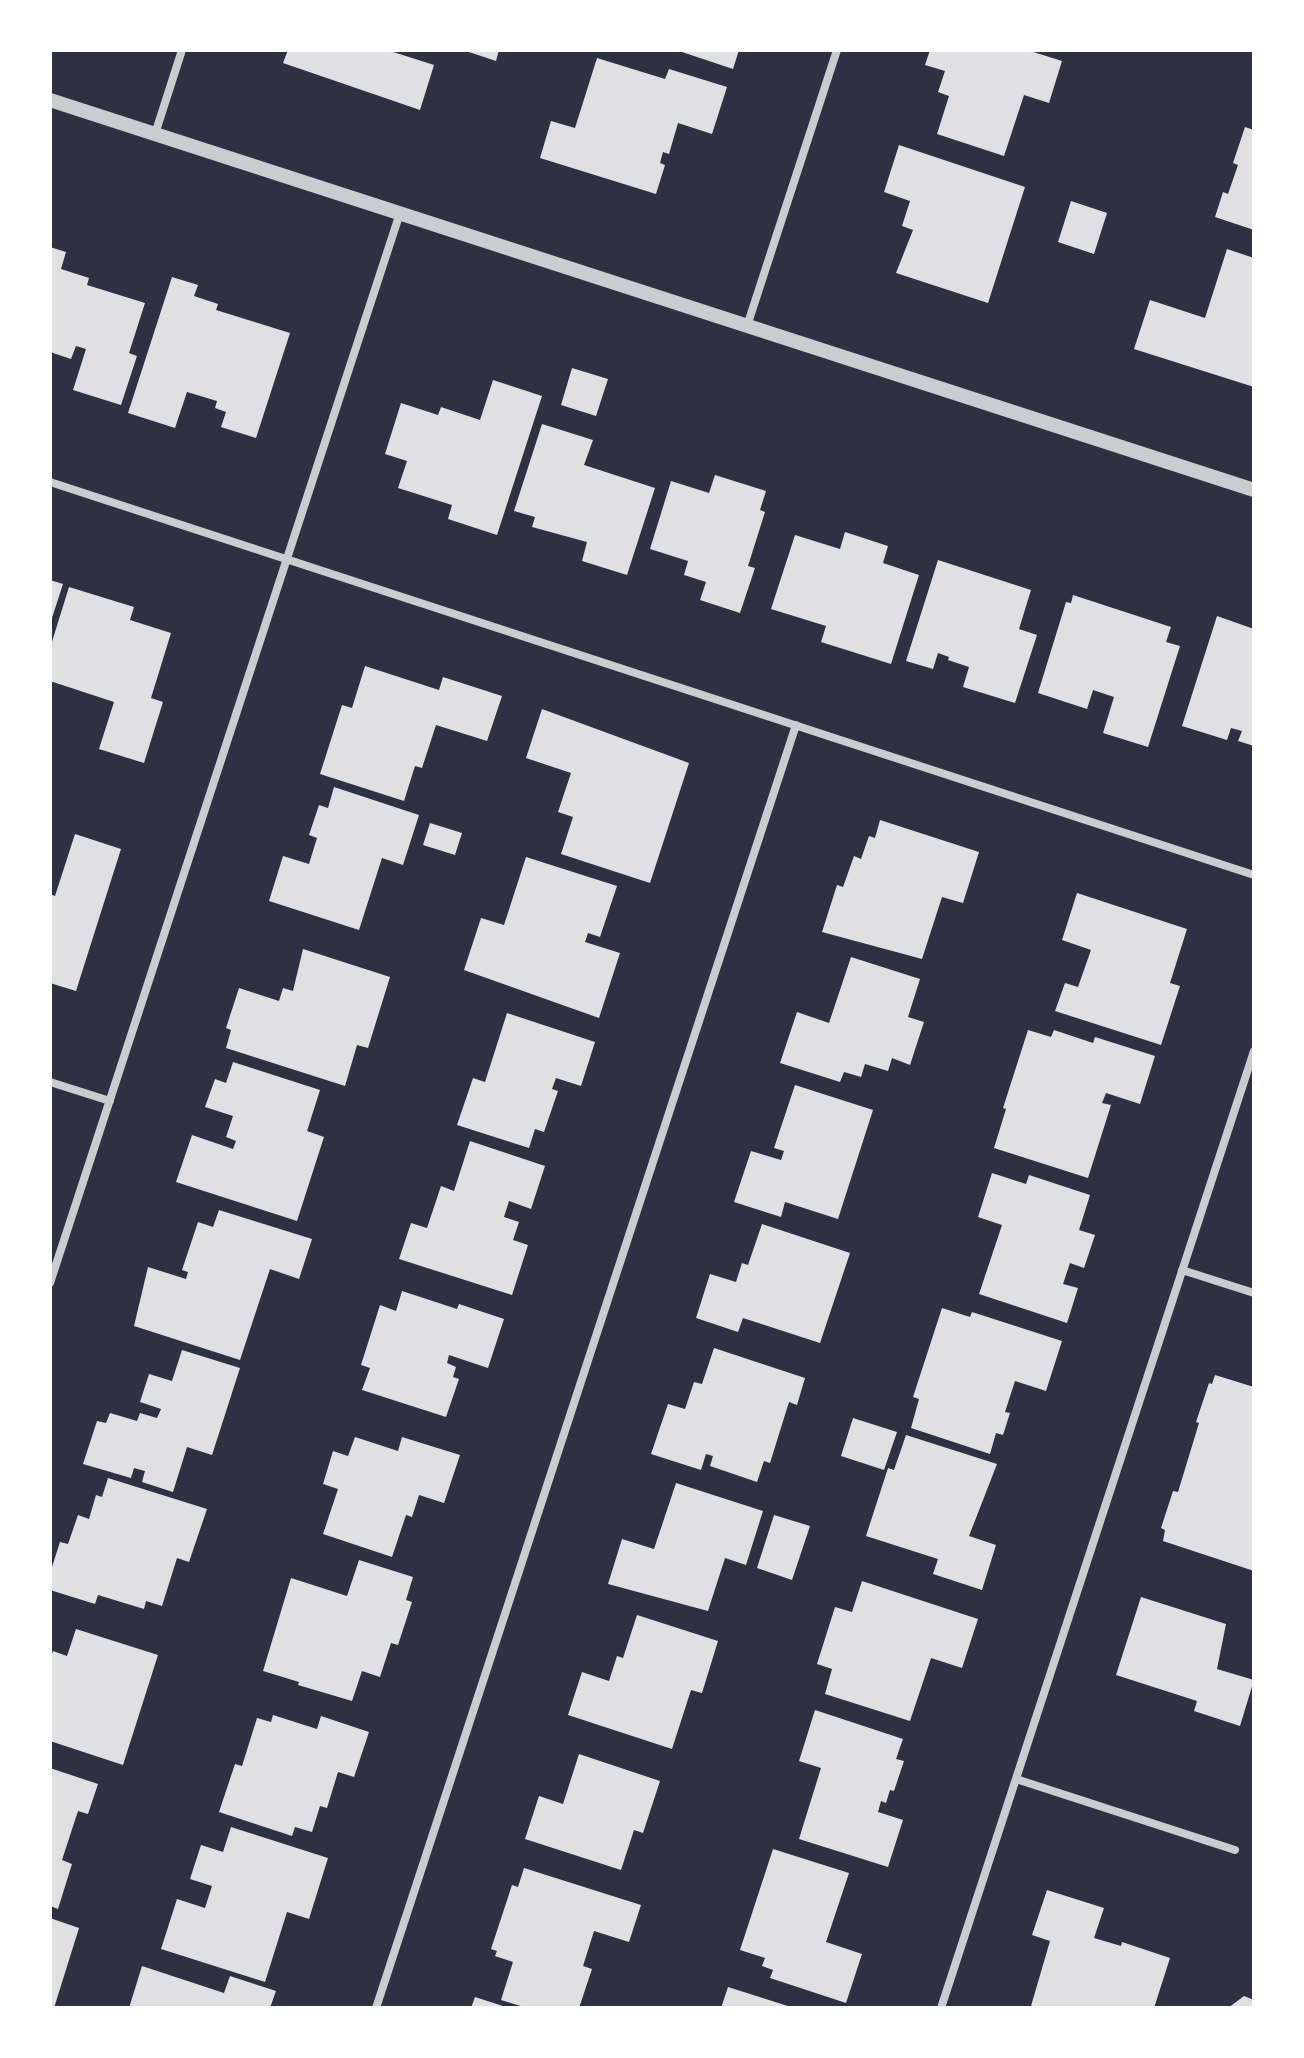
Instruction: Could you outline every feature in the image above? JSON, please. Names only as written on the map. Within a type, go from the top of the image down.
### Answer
[{"type":"street","points":[[155,134],[182,50]]},
{"type":"street","points":[[747,326],[837,50]]},
{"type":"street","points":[[50,100],[1254,490]]},
{"type":"street","points":[[50,1283],[400,213]]},
{"type":"street","points":[[50,482],[1254,875]]},
{"type":"street","points":[[376,2008],[796,725]]},
{"type":"street","points":[[941,2008],[1254,1051]]},
{"type":"street","points":[[50,1082],[110,1101]]},
{"type":"street","points":[[1182,1270],[1254,1293]]},
{"type":"street","points":[[1016,1779],[1235,1850]]},
{"type":"building","points":[[288,50],[387,50],[434,65],[420,110],[283,63]]},
{"type":"building","points":[[463,50],[499,50],[496,61]]},
{"type":"building","points":[[676,50],[739,50],[733,69]]},
{"type":"building","points":[[930,50],[1027,50],[1062,61],[1049,103],[1024,95],[1004,156],[937,134],[949,96],[938,92],[945,71],[925,65]]},
{"type":"building","points":[[597,58],[665,79],[669,69],[727,87],[712,134],[678,123],[669,154],[663,152],[660,163],[665,165],[656,194],[540,158],[551,121],[575,128]]},
{"type":"building","points":[[1245,127],[1254,130],[1254,230],[1215,217],[1223,192],[1228,194],[1238,165],[1233,163]]},
{"type":"building","points":[[899,145],[1025,187],[988,303],[896,273],[913,230],[902,226],[910,201],[884,192]]},
{"type":"building","points":[[1071,201],[1107,213],[1094,254],[1058,242]]},
{"type":"building","points":[[50,247],[66,252],[61,269],[89,278],[87,285],[145,303],[129,353],[137,356],[121,405],[73,390],[86,349],[76,346],[71,359],[50,352]]},
{"type":"building","points":[[1227,249],[1254,258],[1254,387],[1134,349],[1150,300],[1205,318]]},
{"type":"building","points":[[172,277],[198,285],[194,296],[218,304],[216,310],[290,333],[256,438],[221,427],[226,412],[215,408],[217,401],[187,392],[175,428],[128,413]]},
{"type":"building","points":[[572,368],[608,379],[596,416],[561,405]]},
{"type":"building","points":[[493,380],[542,396],[497,535],[448,519],[452,505],[398,488],[407,461],[385,454],[401,403],[438,415],[441,407],[480,420]]},
{"type":"building","points":[[542,424],[593,440],[584,465],[655,488],[627,575],[582,561],[587,542],[532,527],[535,517],[514,511]]},
{"type":"building","points":[[715,475],[766,491],[760,510],[765,512],[748,566],[755,568],[740,613],[700,600],[706,582],[684,575],[688,561],[650,549],[671,481],[709,493]]},
{"type":"building","points":[[845,532],[888,546],[883,563],[919,575],[891,664],[821,642],[826,626],[771,609],[795,535],[840,549]]},
{"type":"building","points":[[938,560],[1031,590],[1019,629],[1037,635],[1015,703],[963,687],[969,667],[948,660],[949,657],[938,653],[933,669],[906,661]]},
{"type":"building","points":[[50,580],[63,584],[51,621],[50,621]]},
{"type":"building","points":[[69,587],[134,607],[130,620],[171,633],[151,698],[163,702],[144,763],[99,749],[114,702],[50,681],[50,648]]},
{"type":"building","points":[[1073,595],[1171,627],[1166,642],[1180,646],[1148,747],[1103,733],[1114,697],[1093,690],[1087,709],[1038,693],[1066,602],[1071,603]]},
{"type":"building","points":[[1217,616],[1254,629],[1254,746],[1238,741],[1242,731],[1231,728],[1227,740],[1182,726]]},
{"type":"building","points":[[365,666],[439,690],[443,677],[502,696],[487,741],[436,725],[422,768],[415,766],[404,801],[320,774],[342,705],[352,708]]},
{"type":"building","points":[[542,709],[689,763],[650,883],[561,854],[573,817],[558,812],[571,773],[526,758]]},
{"type":"building","points":[[334,787],[419,815],[403,865],[382,858],[359,930],[269,901],[283,856],[309,864],[317,838],[309,835],[319,805],[328,808]]},
{"type":"building","points":[[880,820],[979,852],[963,903],[942,897],[922,959],[822,932],[837,885],[843,887],[854,856],[861,859],[869,836],[875,838]]},
{"type":"building","points":[[430,823],[462,833],[455,855],[423,845]]},
{"type":"building","points":[[75,834],[121,849],[76,991],[50,983],[50,894],[55,896]]},
{"type":"building","points":[[526,857],[617,886],[600,937],[588,933],[585,942],[620,953],[599,1018],[464,970],[481,918],[504,925]]},
{"type":"building","points":[[1077,893],[1187,929],[1170,983],[1180,986],[1161,1045],[1055,1011],[1065,983],[1078,987],[1091,950],[1062,940]]},
{"type":"building","points":[[303,949],[390,977],[368,1048],[357,1045],[345,1086],[226,1048],[231,1030],[226,1028],[239,988],[279,1001],[283,988],[293,991]]},
{"type":"building","points":[[851,957],[920,979],[908,1017],[924,1022],[910,1065],[892,1058],[888,1071],[865,1064],[861,1077],[844,1072],[840,1082],[780,1063],[797,1012],[829,1023]]},
{"type":"building","points":[[507,1013],[595,1042],[581,1086],[556,1078],[552,1089],[558,1091],[544,1132],[535,1129],[529,1148],[457,1125],[473,1078],[485,1082]]},
{"type":"building","points":[[1028,1030],[1051,1037],[1054,1030],[1093,1043],[1095,1037],[1155,1056],[1140,1104],[1106,1093],[1102,1103],[1111,1105],[1088,1178],[994,1148],[1006,1109],[1003,1108]]},
{"type":"building","points":[[233,1062],[320,1090],[307,1131],[324,1137],[297,1221],[176,1182],[192,1135],[233,1149],[236,1141],[226,1137],[233,1116],[205,1107],[215,1079],[226,1083]]},
{"type":"building","points":[[795,1085],[873,1110],[838,1219],[785,1202],[781,1217],[734,1202],[751,1151],[781,1160],[784,1151],[774,1148]]},
{"type":"building","points":[[470,1141],[545,1166],[531,1209],[509,1201],[504,1217],[519,1222],[513,1240],[528,1245],[512,1295],[399,1259],[411,1223],[427,1228],[441,1186],[454,1191]]},
{"type":"building","points":[[992,1173],[1026,1184],[1029,1175],[1090,1195],[1079,1230],[1095,1235],[1084,1268],[1070,1263],[1063,1284],[1078,1288],[1067,1323],[979,1294],[1002,1225],[978,1217]]},
{"type":"building","points":[[219,1210],[312,1239],[299,1279],[270,1269],[240,1360],[134,1326],[148,1267],[186,1279],[188,1272],[182,1270],[198,1222],[213,1227]]},
{"type":"building","points":[[762,1224],[850,1253],[820,1343],[743,1318],[738,1332],[696,1318],[710,1274],[736,1282],[742,1263],[748,1265]]},
{"type":"building","points":[[402,1291],[457,1309],[459,1304],[504,1319],[488,1368],[449,1355],[447,1363],[456,1367],[453,1377],[459,1379],[446,1417],[362,1390],[370,1368],[361,1365],[380,1305],[396,1311]]},
{"type":"building","points":[[942,1308],[970,1317],[972,1312],[1062,1341],[1046,1391],[1015,1381],[1005,1412],[1010,1413],[1003,1435],[996,1433],[990,1454],[911,1428],[919,1399],[913,1397]]},
{"type":"building","points":[[714,1348],[805,1378],[797,1405],[789,1402],[770,1463],[764,1461],[757,1482],[710,1466],[713,1456],[706,1454],[701,1470],[651,1454],[668,1404],[685,1409],[694,1382],[702,1384]]},
{"type":"building","points":[[182,1350],[240,1368],[212,1455],[187,1447],[173,1492],[142,1482],[145,1471],[134,1468],[131,1478],[83,1464],[97,1421],[106,1423],[110,1413],[137,1421],[140,1413],[157,1418],[161,1409],[140,1402],[149,1374],[172,1381]]},
{"type":"building","points":[[1215,1375],[1254,1387],[1254,1571],[1163,1541],[1165,1530],[1161,1528],[1173,1491],[1178,1492],[1199,1423],[1196,1422],[1209,1383],[1212,1384]]},
{"type":"building","points":[[853,1418],[897,1432],[884,1470],[841,1456]]},
{"type":"building","points":[[906,1435],[997,1464],[969,1536],[996,1545],[982,1590],[933,1574],[938,1559],[866,1536],[888,1468],[894,1470]]},
{"type":"building","points":[[355,1437],[398,1451],[402,1437],[460,1455],[444,1503],[419,1495],[412,1517],[406,1515],[392,1557],[323,1534],[338,1489],[323,1484],[333,1451],[348,1456]]},
{"type":"building","points":[[108,1478],[207,1509],[189,1562],[177,1558],[162,1606],[146,1601],[144,1609],[98,1595],[95,1604],[50,1590],[50,1573],[60,1542],[68,1544],[78,1515],[89,1519],[96,1495],[102,1497]]},
{"type":"building","points":[[676,1483],[763,1511],[746,1565],[725,1558],[708,1611],[608,1584],[622,1539],[654,1549]]},
{"type":"building","points":[[774,1515],[810,1526],[792,1580],[757,1568]]},
{"type":"building","points":[[359,1560],[413,1577],[406,1600],[412,1602],[398,1645],[391,1643],[380,1677],[362,1671],[352,1701],[263,1671],[291,1578],[347,1596]]},
{"type":"building","points":[[862,1581],[978,1619],[962,1668],[931,1658],[910,1721],[825,1694],[832,1669],[817,1664],[835,1607],[852,1612]]},
{"type":"building","points":[[1141,1597],[1226,1624],[1217,1669],[1254,1680],[1240,1726],[1194,1711],[1197,1701],[1116,1675]]},
{"type":"building","points":[[637,1615],[718,1641],[702,1693],[691,1690],[672,1749],[568,1715],[582,1672],[609,1681],[617,1656],[623,1658]]},
{"type":"building","points":[[76,1629],[158,1655],[123,1765],[50,1741],[50,1659],[53,1651],[67,1656]]},
{"type":"building","points":[[815,1710],[903,1739],[896,1759],[904,1761],[894,1791],[890,1790],[886,1803],[881,1801],[878,1812],[903,1820],[888,1867],[799,1839],[821,1768],[799,1761]]},
{"type":"building","points":[[273,1715],[317,1729],[321,1716],[369,1732],[354,1777],[338,1772],[327,1808],[320,1806],[312,1832],[295,1827],[292,1836],[219,1812],[235,1764],[242,1766],[257,1718],[271,1722]]},
{"type":"building","points":[[579,1754],[660,1781],[643,1833],[634,1830],[621,1870],[525,1839],[539,1796],[563,1804]]},
{"type":"building","points":[[50,1768],[98,1784],[88,1814],[78,1811],[62,1860],[72,1864],[58,1909],[50,1906]]},
{"type":"building","points":[[231,1827],[328,1858],[309,1919],[287,1912],[265,1982],[161,1949],[177,1899],[205,1908],[212,1886],[190,1879],[201,1845],[223,1852]]},
{"type":"building","points":[[773,1849],[849,1873],[826,1942],[862,1954],[846,2003],[770,1978],[773,1970],[762,1966],[765,1958],[740,1950]]},
{"type":"building","points":[[524,1868],[641,1905],[629,1942],[594,1931],[583,1966],[592,1969],[579,2008],[527,2008],[501,2000],[513,1962],[495,1956],[497,1951],[491,1949],[512,1885],[518,1887]]},
{"type":"building","points":[[1047,1890],[1104,1908],[1094,1938],[1121,1946],[1122,1942],[1170,1958],[1154,2008],[1031,2006],[1050,1941],[1032,1935]]},
{"type":"building","points":[[50,1918],[79,1928],[54,2008],[50,2008]]},
{"type":"building","points":[[142,1966],[224,1993],[230,1976],[276,1991],[270,2008],[129,2008]]},
{"type":"building","points":[[728,1987],[791,2007],[791,2008],[721,2008]]},
{"type":"building","points":[[1244,1996],[1254,2000],[1254,2008],[1228,2008]]},
{"type":"building","points":[[475,1997],[506,2007],[506,2008],[471,2008]]}]
